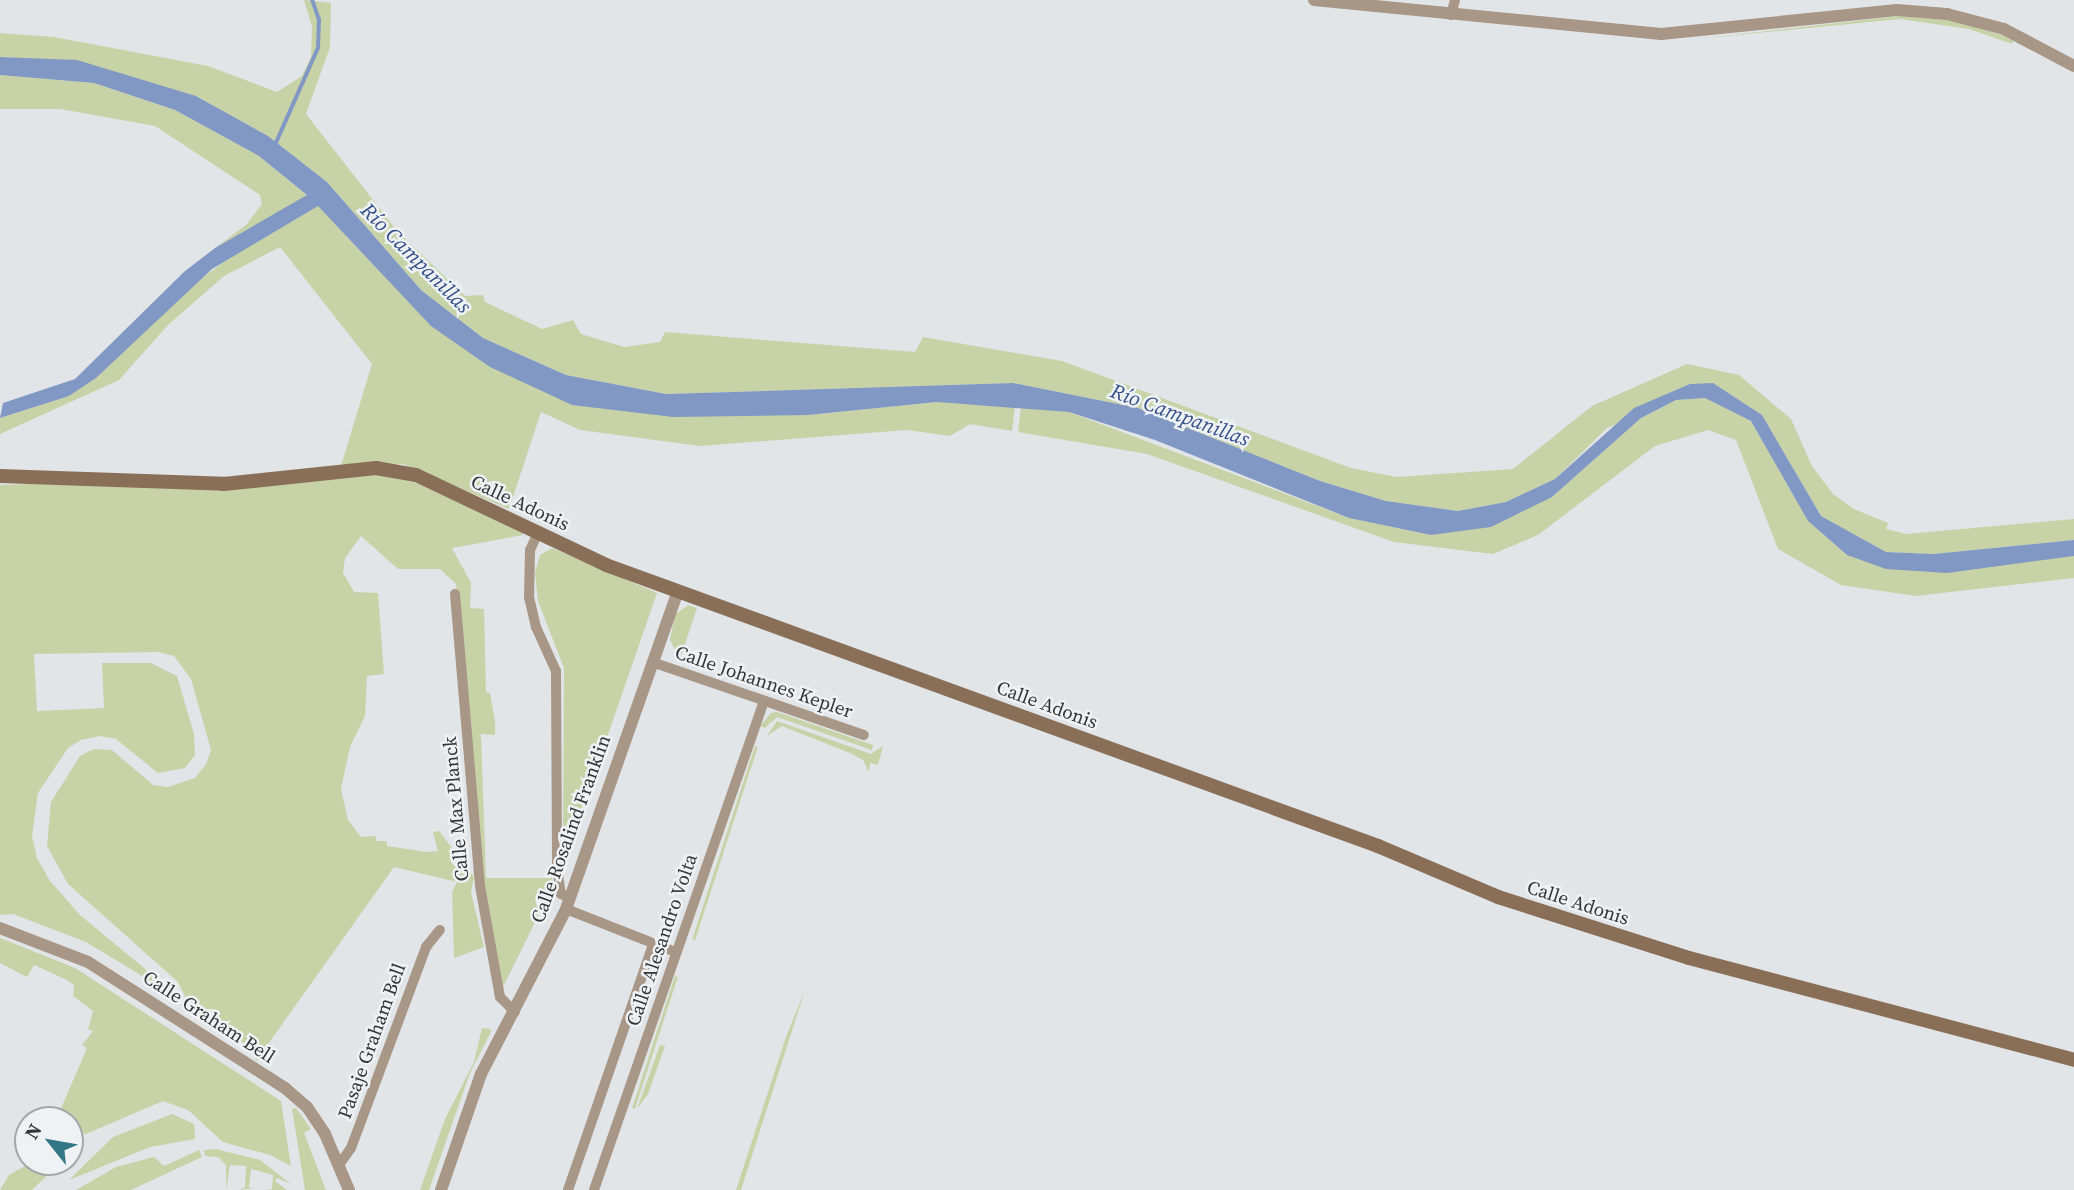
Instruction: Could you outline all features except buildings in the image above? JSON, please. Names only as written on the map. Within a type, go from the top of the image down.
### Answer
[{"type":"main road","name":"Calle Adonis","points":[[1,476],[224,484],[394,468],[677,593],[1365,841],[1498,897],[1590,929],[2074,1060]]},
{"type":"street","points":[[1314,0],[1661,34],[1898,10],[1935,13],[1978,19],[2004,29],[2074,66]]},
{"type":"street","points":[[1451,15],[1455,0]]},
{"type":"street","points":[[538,533],[530,550],[529,597],[536,627],[556,671],[557,867],[561,894],[568,903],[653,944],[676,952]]},
{"type":"street","name":"Calle Rosalind Franklin","points":[[441,1190],[478,1082],[568,903],[677,593]]},
{"type":"street","name":"Calle Max Planck","points":[[455,594],[480,886],[500,997],[503,1005],[515,1012]]},
{"type":"street","name":"Calle Johannes Kepler","points":[[652,662],[864,735]]},
{"type":"street","name":"Calle Alesandro Volta","points":[[594,1190],[764,701]]},
{"type":"street","name":"Calle Graham Bell","points":[[0,928],[88,962],[285,1088],[307,1107],[339,1165],[349,1190]]},
{"type":"street","name":"Pasaje Graham Bell","points":[[339,1165],[351,1148],[425,947],[440,930]]},
{"type":"street","name":"Calle Alesandro Volta","points":[[568,1190],[653,944]]},
{"type":"green space","points":[[304,0],[331,3],[330,47],[306,114],[398,232],[465,296],[483,295],[485,302],[542,329],[573,320],[581,334],[624,347],[660,342],[665,332],[915,352],[923,337],[1062,361],[1351,468],[1396,477],[1513,469],[1592,406],[1687,364],[1739,375],[1791,419],[1812,466],[1833,494],[1854,509],[1888,523],[1886,529],[1906,534],[2074,519],[2074,540],[1933,554],[1886,552],[1821,516],[1762,415],[1713,383],[1607,428],[1555,479],[1506,502],[1458,511],[1386,501],[1320,481],[1138,408],[1013,383],[666,394],[566,375],[483,338],[421,290],[327,182],[268,136],[196,96],[77,61],[0,57],[0,33],[54,37],[208,66],[277,92],[302,76],[311,57],[312,27]]},
{"type":"green space","points":[[1900,16],[1951,20],[2014,39],[2012,44],[1969,29],[1900,19],[1697,39]]},
{"type":"green space","points":[[0,75],[94,83],[175,110],[259,156],[308,196],[215,248],[246,225],[262,204],[260,195],[155,126],[60,109],[0,109]]},
{"type":"green space","points":[[318,205],[359,250],[572,405],[808,415],[937,402],[988,403],[1015,406],[1012,431],[970,424],[950,436],[907,430],[700,446],[580,430],[541,412],[509,509],[403,464],[341,466],[372,364],[280,247],[224,276],[168,325],[119,380],[0,434],[0,418],[69,396],[96,378],[187,289],[232,256]]},
{"type":"green space","points":[[1705,398],[1751,421],[1808,521],[1847,555],[2030,560],[2074,556],[2074,578],[1916,596],[1841,585],[1778,549],[1736,440],[1708,430],[1655,446],[1538,535],[1493,554],[1394,542],[1147,454],[1018,432],[1021,407],[1069,412],[1349,518],[1431,535],[1552,497],[1641,418],[1676,400]]},
{"type":"green space","points":[[391,472],[522,531],[523,535],[452,548],[471,583],[470,608],[484,609],[486,692],[490,693],[495,722],[495,735],[481,734],[486,878],[552,878],[555,898],[546,900],[503,987],[483,879],[456,584],[440,569],[398,569],[361,536],[345,558],[343,573],[354,592],[378,593],[384,674],[367,676],[365,716],[350,747],[341,789],[348,820],[361,837],[376,836],[376,841],[387,841],[387,846],[427,852],[438,851],[433,832],[439,831],[474,877],[471,892],[484,947],[454,958],[452,892],[457,882],[394,867],[256,1061],[253,1050],[193,1013],[178,982],[68,884],[47,846],[51,802],[80,756],[94,749],[112,750],[153,785],[168,787],[195,778],[206,764],[211,750],[191,679],[174,656],[158,652],[34,654],[37,711],[104,708],[102,663],[151,663],[177,676],[194,734],[195,755],[185,768],[158,773],[116,739],[100,736],[81,740],[68,748],[38,793],[32,836],[37,858],[50,881],[80,915],[150,973],[162,988],[86,942],[13,914],[0,915],[0,485]]},
{"type":"green space","points":[[552,548],[657,593],[568,850],[563,847],[564,668],[538,601],[535,573],[540,555]]},
{"type":"green space","points":[[688,605],[697,608],[680,659],[670,640],[675,615]]},
{"type":"green space","points":[[777,712],[873,745],[872,750],[777,717],[765,728],[760,726],[771,713]]},
{"type":"green space","points":[[777,721],[871,754],[883,746],[878,765],[870,763],[869,772],[863,760],[850,753],[782,726],[767,736]]},
{"type":"green space","points":[[755,746],[758,747],[695,940],[692,939]]},
{"type":"green space","points":[[0,938],[75,968],[281,1101],[291,1166],[270,1155],[223,1142],[188,1110],[163,1101],[84,1134],[84,1106],[62,1106],[87,1048],[82,1045],[93,1031],[88,1029],[93,1011],[73,996],[74,985],[67,980],[34,965],[27,977],[0,963]]},
{"type":"green space","points":[[675,976],[678,977],[635,1109],[632,1108]]},
{"type":"green space","points":[[805,990],[741,1190],[736,1190],[786,1037]]},
{"type":"green space","points":[[482,1028],[491,1029],[490,1034],[470,1073],[429,1190],[420,1190],[445,1119],[474,1062]]},
{"type":"green space","points":[[660,1045],[665,1046],[648,1094],[637,1109]]},
{"type":"green space","points":[[296,1108],[311,1129],[304,1133],[326,1190],[305,1190],[292,1109]]},
{"type":"green space","points":[[172,1114],[194,1124],[195,1139],[150,1147],[84,1174],[84,1165],[113,1137]]},
{"type":"green space","points":[[216,1149],[260,1160],[291,1184],[277,1178],[275,1181],[287,1190],[265,1190],[272,1189],[273,1175],[251,1169],[249,1188],[255,1188],[240,1190],[245,1187],[246,1166],[230,1165],[226,1190],[226,1165],[218,1157],[205,1156],[204,1150]]},
{"type":"green space","points":[[199,1150],[202,1157],[131,1190],[76,1190],[116,1167],[154,1157],[164,1166]]},
{"type":"green space","points":[[14,1172],[14,1176],[46,1176],[32,1190],[0,1190],[9,1175]]},
{"type":"water","points":[[0,57],[77,60],[196,96],[268,136],[327,182],[421,290],[483,338],[566,375],[666,394],[1013,383],[1138,408],[1320,481],[1386,501],[1458,511],[1506,502],[1555,479],[1634,408],[1690,384],[1713,383],[1762,415],[1821,516],[1886,552],[1933,554],[2074,540],[2074,556],[1947,573],[1886,569],[1847,555],[1808,521],[1751,421],[1705,398],[1676,400],[1641,418],[1552,497],[1491,527],[1431,535],[1349,518],[1155,440],[1069,412],[937,402],[808,415],[673,417],[572,405],[490,367],[431,326],[318,206],[212,269],[96,378],[69,396],[0,418],[3,403],[75,379],[185,271],[215,248],[307,195],[259,156],[175,110],[94,83],[0,75]]},
{"type":"waterway","points":[[275,145],[318,48],[319,20],[312,0]]},
{"type":"water label","name":"Río Campanillas","points":[[416,258]]},
{"type":"water label","name":"Río Campanillas","points":[[1180,415]]}]
